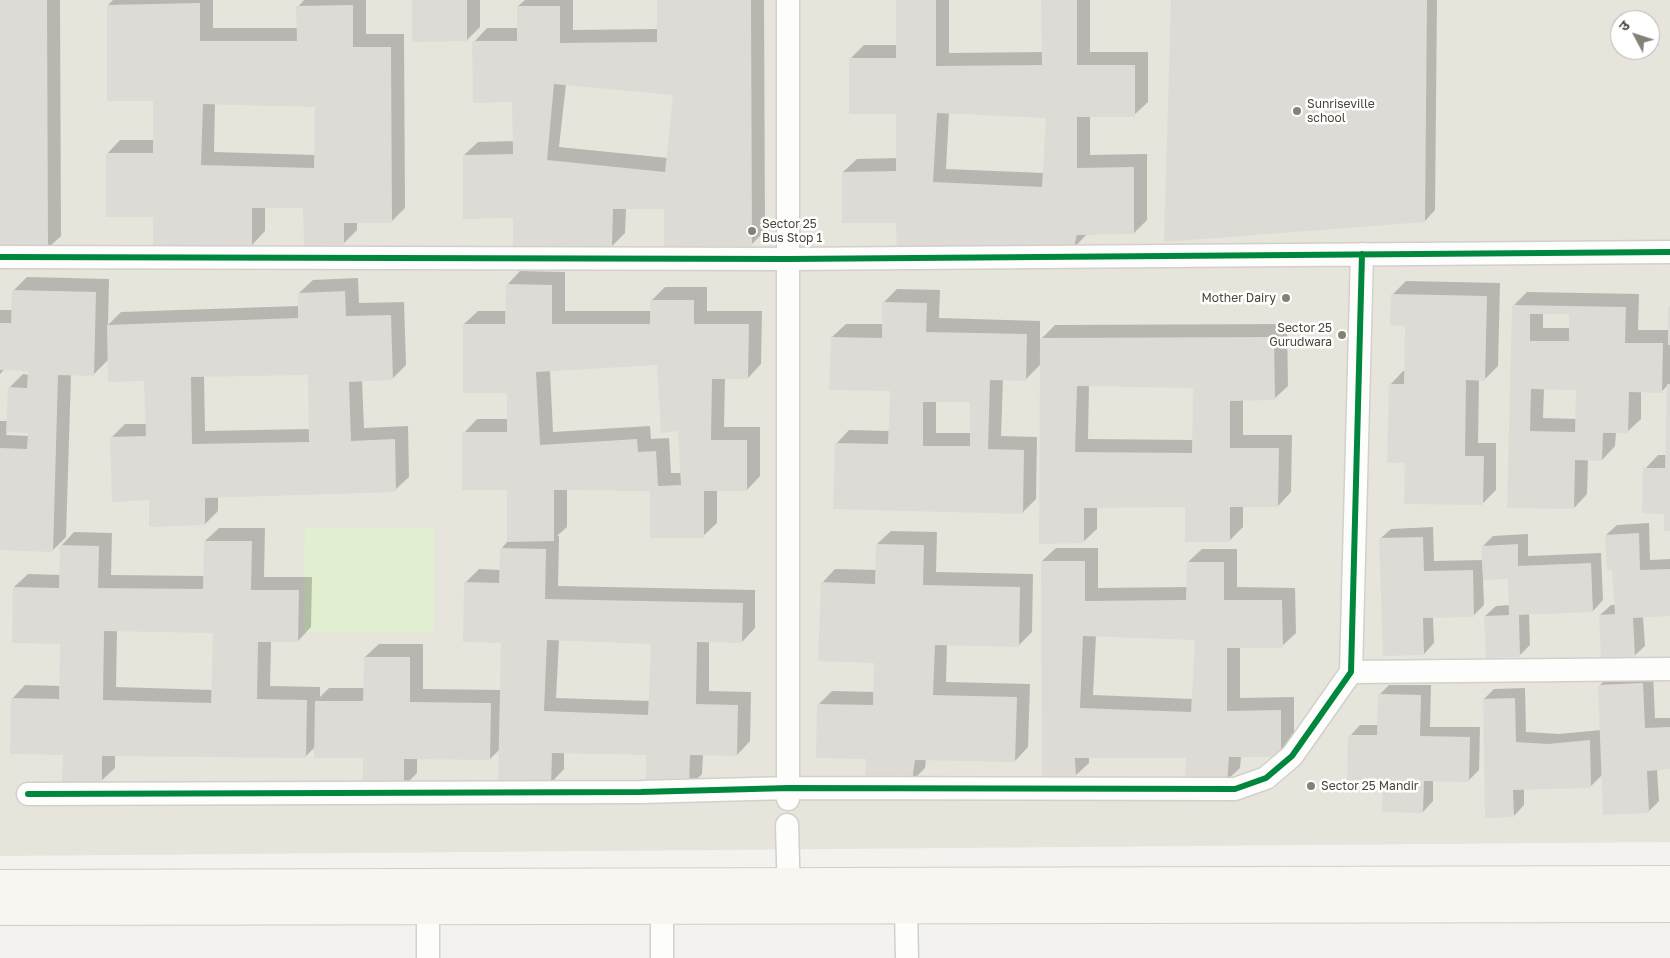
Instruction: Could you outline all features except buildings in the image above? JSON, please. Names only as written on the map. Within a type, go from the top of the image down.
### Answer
[{"type":"street","points":[[788,0],[789,794]]},
{"type":"street","points":[[0,258],[788,259],[1670,252]]},
{"type":"street","points":[[28,794],[602,792],[789,794],[1236,789],[1266,778],[1292,756],[1351,672],[1362,254]]},
{"type":"street","points":[[1351,672],[1670,669]]},
{"type":"street","points":[[787,825],[789,909]]},
{"type":"street","points":[[0,884],[1670,880]]},
{"type":"street","points":[[662,882],[662,958]]},
{"type":"street","points":[[0,911],[1670,908]]},
{"type":"street","points":[[906,909],[907,958]]},
{"type":"street","points":[[428,910],[428,958]]},
{"type":"shaded area","points":[[0,0],[1670,0],[1670,842],[0,856]]},
{"type":"green space","points":[[305,527],[434,528],[434,632],[304,632]]},
{"type":"cycle path","points":[[0,257],[788,259],[1670,252]]},
{"type":"cycle path","points":[[28,794],[641,792],[789,788],[1235,789],[1266,778],[1292,756],[1351,672],[1362,254]]},
{"type":"place","name":"Sunriseville school","points":[[1297,111]]},
{"type":"place","name":"Sector 25 Bus Stop 1","points":[[752,231]]},
{"type":"place","name":"Mother Dairy","points":[[1286,298]]},
{"type":"place","name":"Sector 25 Gurudwara","points":[[1342,335]]},
{"type":"place","name":"Sector 25 Mandir","points":[[1311,786]]}]
